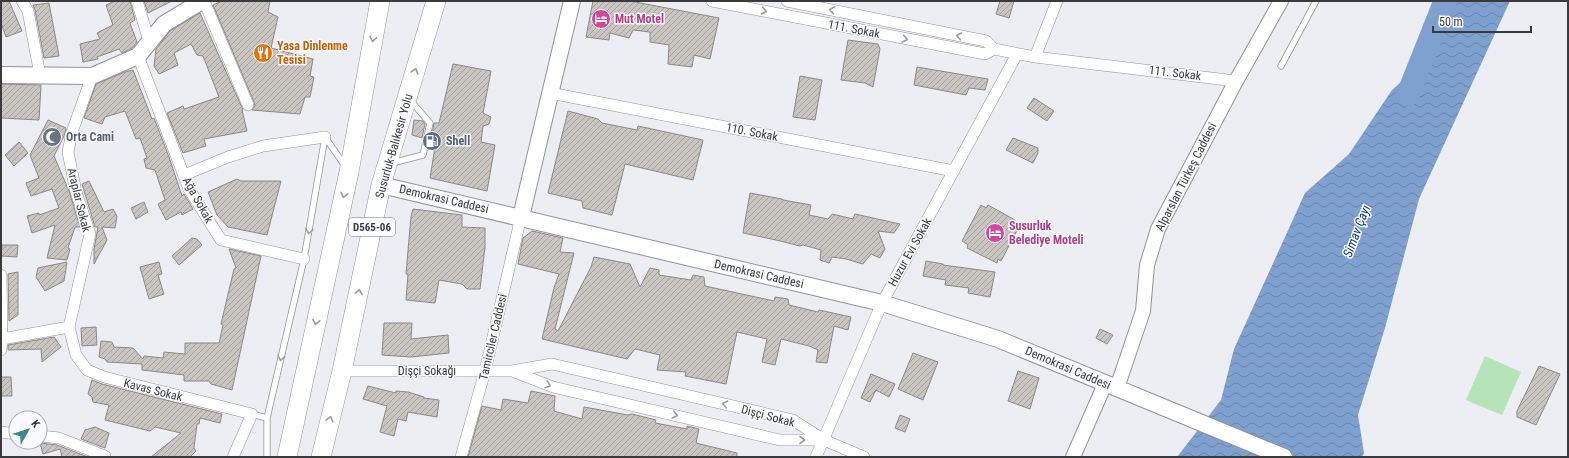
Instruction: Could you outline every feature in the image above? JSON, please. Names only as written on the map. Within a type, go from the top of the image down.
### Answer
[{"type":"highway","name":"D565-06","points":[[287,457],[349,172],[380,1]]},
{"type":"highway","name":"Susurluk-Balıkesir Yolu","points":[[321,457],[342,370],[381,185],[436,1]]},
{"type":"main road","points":[[1,75],[92,76],[138,56],[164,24],[203,1]]},
{"type":"main road","points":[[521,217],[572,1]]},
{"type":"main road","name":"Demokrasi Caddesi","points":[[381,185],[882,303],[998,339],[1284,457]]},
{"type":"street","points":[[22,1],[28,11],[40,76]]},
{"type":"street","points":[[137,1],[149,41]]},
{"type":"street","points":[[203,1],[248,106]]},
{"type":"street","name":"111. Sokak","points":[[712,1],[985,54],[994,50],[1035,57],[1236,81]]},
{"type":"street","name":"111. Sokak","points":[[787,1],[804,3],[986,41],[994,50]]},
{"type":"street","points":[[1035,57],[1057,1]]},
{"type":"street","name":"Alparslan Türkeş Caddesi","points":[[1073,457],[1116,388],[1143,310],[1147,266],[1158,229],[1236,81],[1281,1]]},
{"type":"street","points":[[799,18],[804,3]]},
{"type":"street","name":"Huzur Evi Sokak","points":[[816,457],[882,303],[1017,54]]},
{"type":"street","name":"Ağa Sokak","points":[[138,56],[189,189],[221,240],[304,259]]},
{"type":"street","name":"Araplar Sokak","points":[[69,326],[90,234],[76,192],[68,152],[72,132],[92,76]]},
{"type":"street","name":"110. Sokak","points":[[550,93],[954,171]]},
{"type":"street","points":[[184,175],[228,157],[263,146],[325,137]]},
{"type":"street","name":"Tamirciler Caddesi","points":[[462,457],[485,371],[521,217]]},
{"type":"street","points":[[1,275],[1,345],[69,326]]},
{"type":"street","name":"Kavas Sokak","points":[[69,326],[76,356],[87,370],[104,377],[252,414]]},
{"type":"street","name":"Dişçi Sokak","points":[[512,371],[552,364],[794,420],[824,440]]},
{"type":"street","name":"Dişçi Sokağı","points":[[342,370],[512,371]]},
{"type":"street","name":"Dişçi Sokak","points":[[512,371],[554,387],[780,440],[824,440]]},
{"type":"street","points":[[231,456],[252,414]]},
{"type":"street","points":[[48,437],[59,438],[105,456]]},
{"type":"street","points":[[824,440],[864,457]]},
{"type":"lane","points":[[1281,66],[1316,1]]},
{"type":"lane","points":[[388,164],[423,156],[430,123],[407,97]]},
{"type":"lane","points":[[325,137],[349,172]]},
{"type":"lane","points":[[267,457],[267,418],[304,259],[325,137]]},
{"type":"lane","name":"Kavas Sokak","points":[[252,414],[267,418]]},
{"type":"green space","points":[[1485,356],[1521,372],[1502,415],[1466,400]]},
{"type":"water","points":[[1437,1],[1510,1],[1419,199],[1385,328],[1358,415],[1364,453],[1362,457],[1177,457],[1221,400],[1234,349],[1305,193],[1349,154],[1392,90],[1428,58],[1440,36]]},
{"type":"building","points":[[1,1],[9,1],[22,31],[6,37],[1,23]]},
{"type":"building","points":[[115,1],[130,1],[135,20],[130,23],[137,42],[132,48],[122,53],[119,49],[97,57],[98,59],[83,62],[80,44],[100,39],[97,33],[113,25],[106,5]]},
{"type":"building","points":[[144,1],[172,1],[148,13]]},
{"type":"building","name":"Yasa Dinlenme Tesisi","points":[[222,1],[270,1],[268,12],[278,17],[271,48],[313,59],[310,76],[314,77],[310,97],[305,97],[300,114],[252,110],[255,106],[254,102],[213,5]]},
{"type":"building","points":[[593,1],[630,1],[719,18],[710,59],[694,55],[692,67],[668,64],[669,45],[650,42],[650,32],[633,30],[629,38],[610,33],[609,40],[586,37]]},
{"type":"building","points":[[1000,1],[1014,1],[1009,18],[996,14]]},
{"type":"building","points":[[49,3],[59,56],[44,58],[33,5]]},
{"type":"building","points":[[200,13],[243,110],[247,131],[204,139],[206,146],[183,153],[167,113],[183,106],[184,109],[219,97],[203,56],[197,55],[191,44],[174,53],[178,65],[159,74],[154,66],[156,49],[170,31]]},
{"type":"building","points":[[848,40],[878,44],[880,49],[873,87],[865,83],[841,80]]},
{"type":"building","points":[[453,64],[491,71],[483,113],[491,117],[489,124],[483,126],[481,142],[495,145],[487,191],[430,178],[436,141],[431,140],[434,123],[439,123]]},
{"type":"building","points":[[917,67],[988,79],[985,90],[969,88],[966,95],[914,85]]},
{"type":"building","points":[[133,70],[152,119],[154,118],[182,196],[184,194],[193,209],[182,215],[181,212],[166,220],[158,204],[165,200],[155,170],[146,168],[144,159],[147,158],[140,138],[136,139],[125,111],[105,117],[102,124],[84,118],[96,84]]},
{"type":"building","points":[[800,76],[822,80],[815,120],[793,117]]},
{"type":"building","points":[[1,84],[41,85],[39,120],[1,118]]},
{"type":"building","points":[[1034,98],[1054,111],[1047,121],[1027,108]]},
{"type":"building","points":[[568,111],[598,119],[602,123],[637,130],[638,126],[703,140],[693,180],[625,164],[612,215],[583,208],[582,201],[548,193]]},
{"type":"building","points":[[48,120],[66,128],[64,136],[54,156],[69,191],[80,227],[75,227],[68,248],[70,249],[67,260],[47,258],[55,225],[32,233],[27,216],[39,213],[39,215],[59,208],[52,189],[31,196],[26,183],[39,178],[30,155]]},
{"type":"building","points":[[414,120],[423,121],[425,124],[422,138],[412,135]]},
{"type":"building","points":[[1013,138],[1038,148],[1038,153],[1033,163],[1006,150]]},
{"type":"building","points":[[19,142],[28,153],[14,166],[5,155]]},
{"type":"building","points":[[237,179],[241,181],[281,181],[267,235],[228,227],[217,215],[208,192]]},
{"type":"building","points":[[89,181],[104,212],[113,209],[117,216],[115,228],[102,227],[107,240],[94,264],[94,249],[98,227],[95,227],[82,184]]},
{"type":"building","points":[[750,193],[811,205],[809,215],[828,219],[832,214],[853,219],[855,214],[900,224],[894,233],[878,231],[885,249],[880,258],[871,254],[863,264],[832,257],[829,263],[820,260],[821,250],[743,233]]},
{"type":"building","points":[[144,202],[148,212],[136,219],[131,208]]},
{"type":"building","name":"Susurluk Belediye Moteli","points":[[981,205],[986,208],[988,205],[1015,220],[1014,222],[1020,225],[1001,261],[998,259],[997,263],[967,248],[968,245],[962,241]]},
{"type":"building","points":[[413,209],[462,215],[462,227],[485,228],[485,247],[480,289],[467,289],[462,284],[439,280],[435,303],[406,300],[408,274],[406,274],[411,216]]},
{"type":"building","points":[[532,231],[563,238],[560,252],[574,253],[555,329],[558,331],[591,267],[594,257],[630,264],[640,287],[650,268],[659,270],[659,275],[691,280],[693,275],[704,277],[705,286],[774,301],[775,297],[788,299],[789,305],[818,312],[819,310],[851,317],[848,330],[834,326],[827,363],[816,362],[818,350],[809,346],[781,339],[775,365],[762,362],[767,339],[737,332],[726,384],[685,376],[686,372],[657,370],[660,355],[635,349],[627,359],[542,339],[554,288],[559,274],[518,264],[523,238]]},
{"type":"building","points":[[192,238],[197,239],[202,245],[179,265],[172,256]]},
{"type":"building","points":[[2,245],[18,245],[17,257],[1,256]]},
{"type":"building","points":[[229,249],[261,256],[232,390],[211,384],[209,381],[184,381],[184,375],[142,370],[142,364],[107,362],[105,359],[99,357],[101,341],[112,342],[114,347],[133,348],[143,359],[144,356],[163,358],[164,352],[185,354],[185,343],[219,343],[223,325],[221,324],[234,269],[236,268]]},
{"type":"building","points":[[926,261],[943,265],[995,272],[990,297],[968,293],[969,288],[945,285],[946,280],[923,276]]},
{"type":"building","points":[[67,262],[64,281],[45,291],[36,277],[38,268]]},
{"type":"building","points":[[159,262],[162,274],[158,275],[164,294],[149,299],[140,267]]},
{"type":"building","points":[[18,272],[18,315],[9,321],[8,274]]},
{"type":"building","points":[[384,323],[412,323],[411,339],[448,335],[449,353],[411,357],[382,355]]},
{"type":"building","points":[[96,327],[97,345],[82,346],[81,328]]},
{"type":"building","points":[[1100,329],[1113,335],[1107,344],[1096,338]]},
{"type":"building","points":[[54,337],[61,347],[42,362],[41,349],[8,350],[8,345]]},
{"type":"building","points":[[913,353],[938,362],[923,400],[898,389]]},
{"type":"building","points":[[1539,366],[1560,374],[1536,425],[1517,417],[1517,411]]},
{"type":"building","points":[[1018,371],[1039,378],[1030,409],[1008,401]]},
{"type":"building","points":[[871,374],[895,384],[889,397],[876,390],[870,402],[861,398]]},
{"type":"building","points":[[1,377],[11,377],[12,396],[1,396]]},
{"type":"building","points":[[92,380],[102,384],[222,414],[220,423],[200,418],[199,424],[197,424],[194,448],[196,451],[190,457],[151,457],[181,433],[155,427],[150,431],[105,420],[109,405],[93,402],[92,397],[88,394]]},
{"type":"building","points":[[368,386],[396,393],[396,391],[408,392],[424,398],[439,400],[437,417],[408,412],[406,421],[398,419],[394,436],[380,432],[387,406],[363,399]]},
{"type":"building","points":[[531,391],[555,396],[554,411],[582,419],[584,407],[628,415],[632,414],[656,420],[655,423],[687,429],[687,426],[699,429],[696,443],[737,453],[737,457],[468,457],[482,406],[501,410],[503,399],[528,403]]},
{"type":"building","points":[[900,415],[910,419],[905,432],[895,428]]},
{"type":"building","points":[[95,427],[109,433],[105,448],[81,439],[85,430]]},
{"type":"building","points":[[48,444],[57,445],[88,457],[62,457],[60,449],[43,454],[42,450],[48,450]]},
{"type":"waterway","name":"Simav Çayı","points":[[1408,94],[1445,1]]},
{"type":"place","name":"Mut Motel","points":[[601,19]]},
{"type":"place","name":"Yasa Dinlenme Tesisi","points":[[263,53]]},
{"type":"place","name":"Orta Cami","points":[[52,137]]},
{"type":"place","name":"Shell","points":[[432,141]]},
{"type":"place","name":"Susurluk Belediye Moteli","points":[[995,233]]}]
